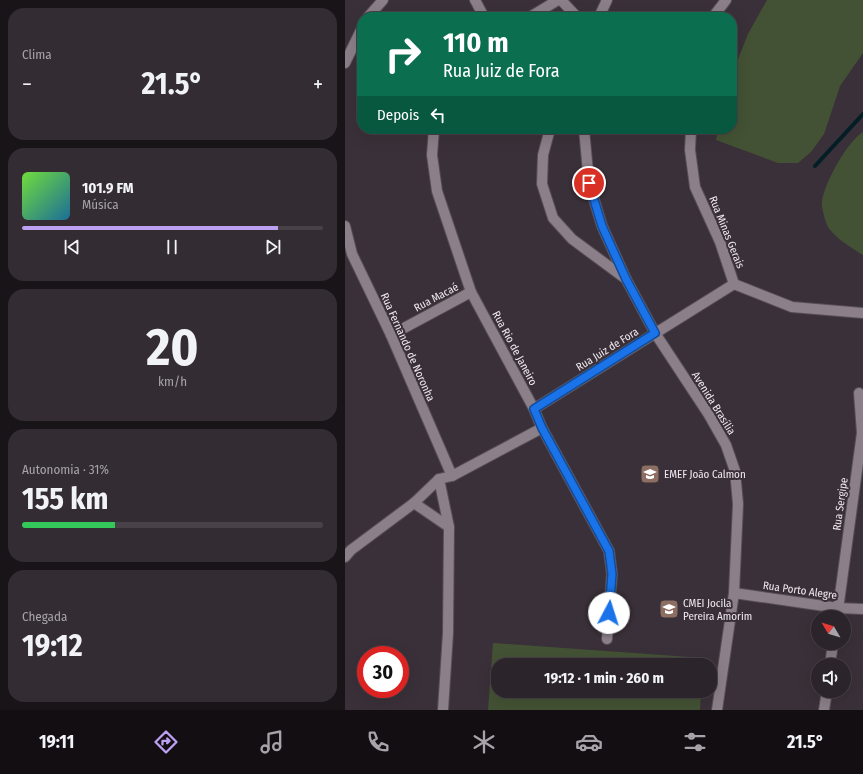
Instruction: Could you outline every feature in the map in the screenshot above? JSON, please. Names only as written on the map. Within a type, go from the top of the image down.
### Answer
[{"type":"street","points":[[372,12],[383,0]]},
{"type":"street","points":[[475,0],[481,12]]},
{"type":"street","points":[[539,12],[560,0],[572,12]]},
{"type":"street","points":[[601,12],[607,0]]},
{"type":"street","points":[[717,12],[726,0]]},
{"type":"street","points":[[345,63],[357,38]]},
{"type":"street","name":"Rua Rio de Janeiro","points":[[434,134],[432,155],[437,191],[471,292],[534,409],[542,428],[609,551],[612,574],[607,639]]},
{"type":"street","points":[[549,134],[543,155],[542,184],[553,218],[572,239],[626,279]]},
{"type":"street","name":"Avenida Brasília","points":[[584,134],[589,183],[602,226],[626,279],[655,333],[726,445],[735,471],[738,504],[734,593],[717,710]]},
{"type":"street","name":"Rua Minas Gerais","points":[[691,134],[690,150],[695,187],[720,242],[734,284],[792,307],[863,313]]},
{"type":"street","name":"Rua Fernando de Noronha","points":[[345,226],[352,254],[391,335],[452,476]]},
{"type":"street","name":"Rua Juiz de Fora","points":[[534,409],[734,284]]},
{"type":"street","name":"Rua Macaé","points":[[391,335],[471,292]]},
{"type":"street","name":"Rua Sergipe","points":[[837,610],[862,433],[859,393]]},
{"type":"street","points":[[347,552],[414,503],[439,479],[452,476],[542,428]]},
{"type":"street","points":[[439,479],[449,527],[448,633],[443,710]]},
{"type":"street","points":[[414,503],[449,527]]},
{"type":"street","name":"Rua Porto Alegre","points":[[734,593],[826,610]]},
{"type":"street","name":"Rua Porto Alegre","points":[[851,610],[863,609]]},
{"type":"street","points":[[824,710],[826,698]]},
{"type":"green space","points":[[767,0],[863,0],[863,53],[840,86],[824,134],[811,152],[798,163],[778,163],[716,140],[717,134],[737,134],[737,62],[748,34]]},
{"type":"green space","points":[[863,132],[863,255],[843,242],[830,229],[825,220],[822,201],[832,173],[850,144]]},
{"type":"green space","points":[[493,643],[704,658],[492,658]]},
{"type":"green space","points":[[491,670],[491,698],[701,698],[700,710],[488,710]]},
{"type":"waterway","points":[[815,166],[863,114]]},
{"type":"place","name":"EMEF João Calmon","points":[[650,474]]},
{"type":"place","name":"CMEI Jocila Pereira Amorim","points":[[669,609]]},
{"type":"route","points":[[589,183],[602,226],[626,279],[655,333],[534,409],[542,428],[609,551],[612,574],[609,613]]}]
